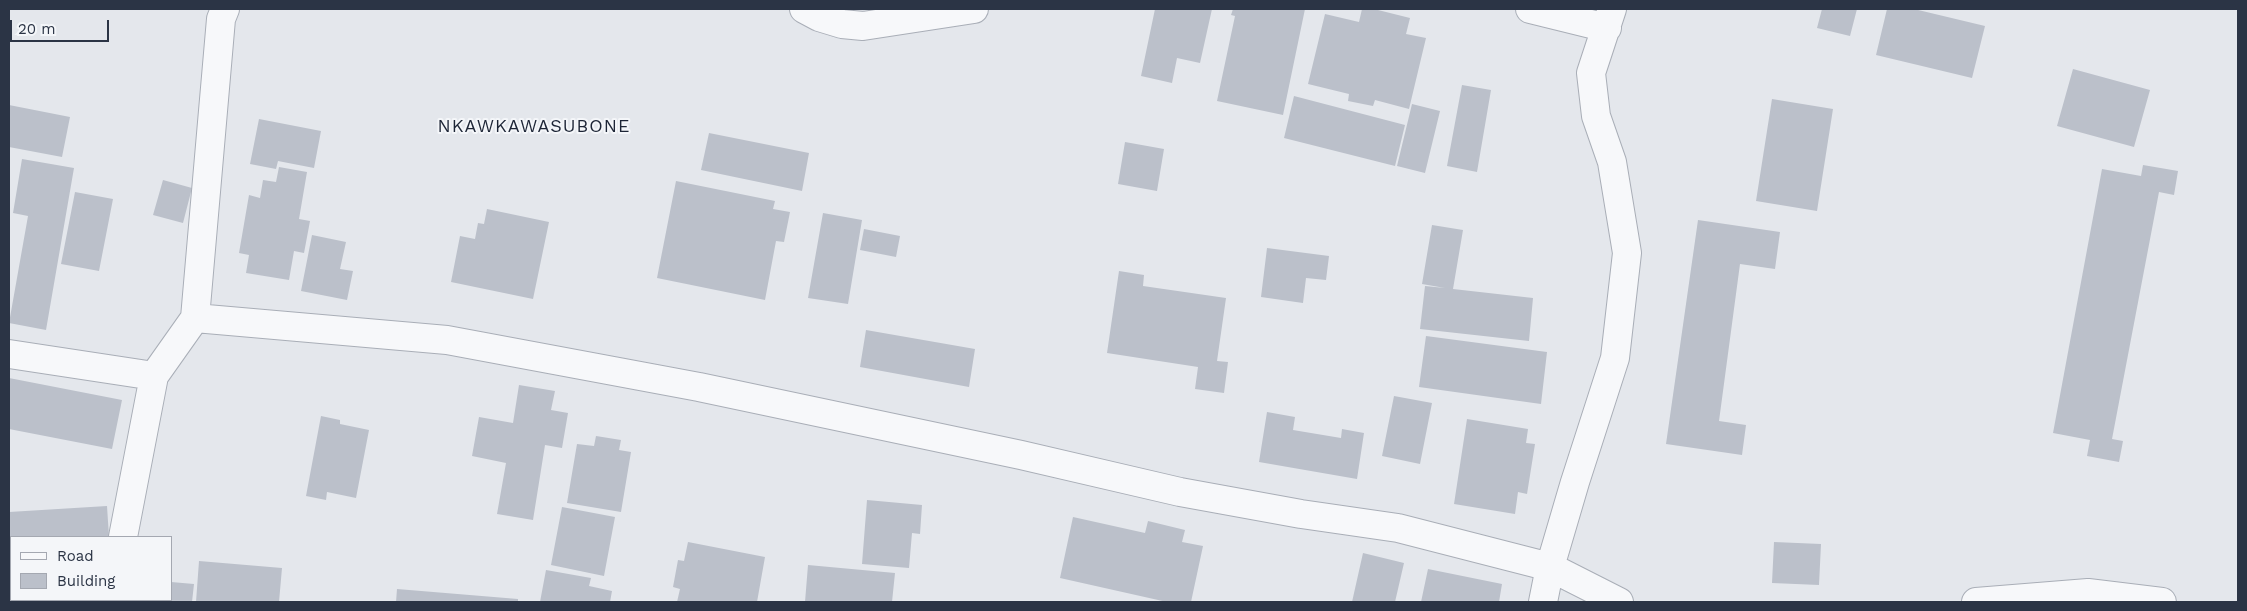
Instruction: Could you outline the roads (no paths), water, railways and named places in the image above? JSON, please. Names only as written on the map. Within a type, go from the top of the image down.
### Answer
[{"type":"street","points":[[123,536],[154,376],[195,318],[221,19],[225,9]]},
{"type":"street","points":[[804,9],[819,17],[842,24],[863,26],[974,9]]},
{"type":"street","points":[[1530,9],[1609,19],[1592,74],[1596,116],[1612,162],[1627,253],[1615,358],[1550,567],[1543,602]]},
{"type":"street","points":[[195,318],[457,342],[699,387],[1022,455],[1180,492],[1301,514],[1398,528],[1550,567],[1619,602]]},
{"type":"street","points":[[9,354],[154,376]]},
{"type":"street","points":[[1976,602],[2088,593],[2162,602]]},
{"type":"district","name":"NKAWKAWASUBONE","points":[[534,127]]}]
